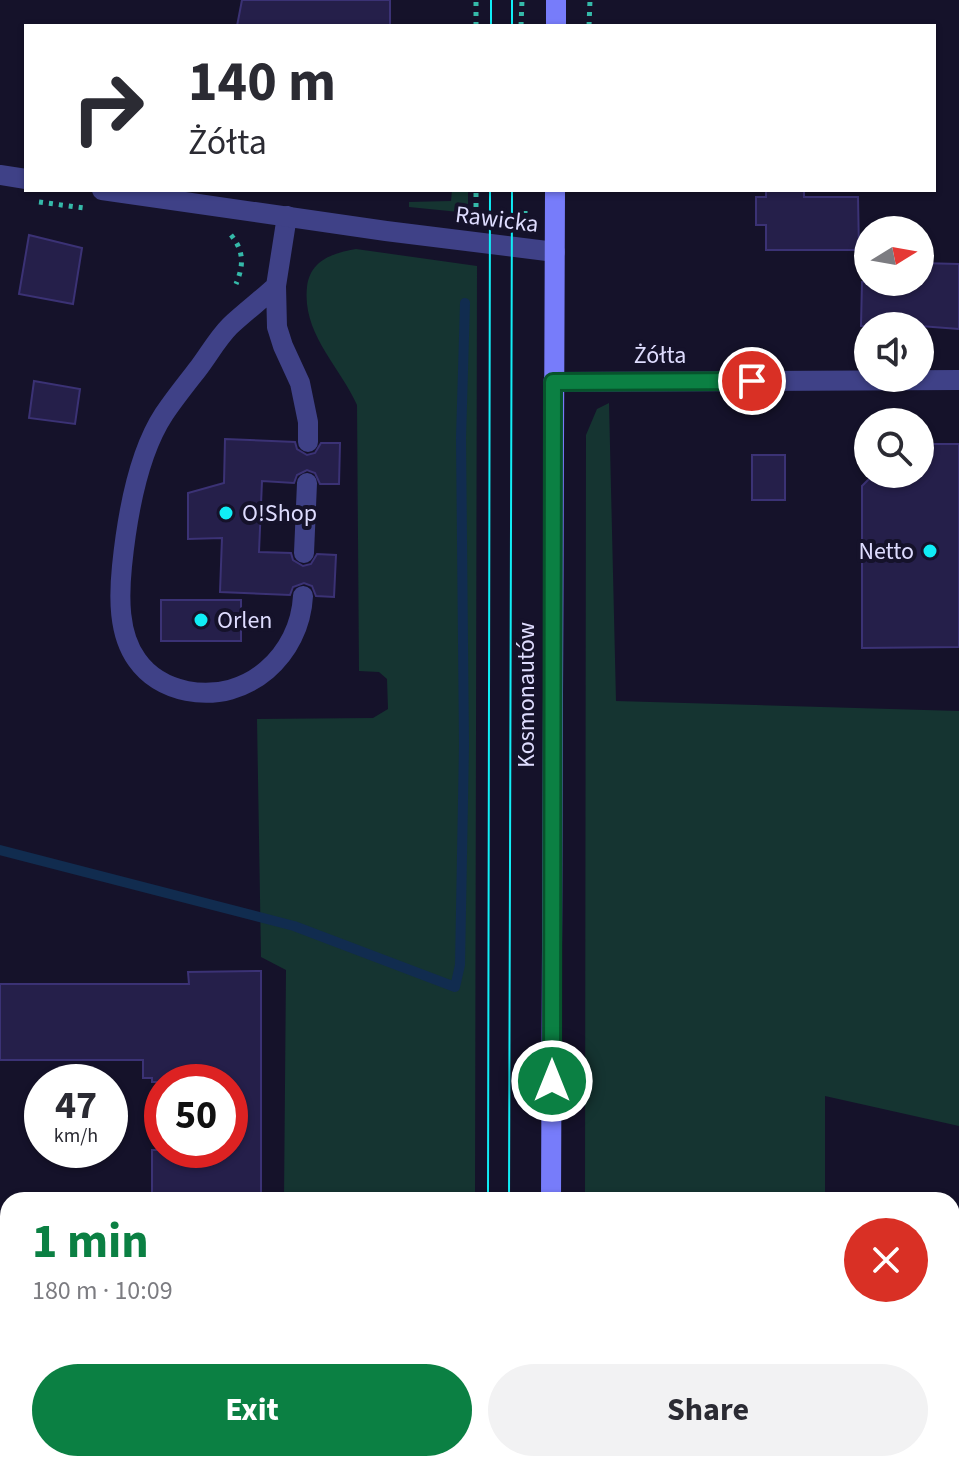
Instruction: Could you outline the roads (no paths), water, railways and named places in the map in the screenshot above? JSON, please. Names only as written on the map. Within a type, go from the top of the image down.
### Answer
[{"type":"main road","points":[[556,0],[556,24]]},
{"type":"main road","name":"Kosmonautów","points":[[551,1192],[555,192]]},
{"type":"street","points":[[0,175],[24,179]]},
{"type":"street","name":"Rawicka","points":[[116,192],[555,252]]},
{"type":"street","points":[[287,216],[276,286],[277,327],[300,383],[305,402],[308,442]]},
{"type":"street","points":[[276,286],[228,328],[162,416],[133,495],[125,534],[121,574],[124,632],[138,662],[162,683],[196,693],[216,693],[252,681],[281,657],[298,627],[303,596]]},
{"type":"street","name":"Żółta","points":[[553,382],[959,380]]},
{"type":"street","points":[[304,553],[307,483]]},
{"type":"waterway","points":[[0,850],[294,926],[455,987],[460,965],[464,745],[461,438],[465,303]]},
{"type":"tram line","points":[[491,0],[491,24]]},
{"type":"tram line","points":[[512,0],[512,24]]},
{"type":"tram line","points":[[488,1192],[490,192]]},
{"type":"tram line","points":[[509,1192],[512,192]]},
{"type":"place","name":"O!Shop","points":[[226,513]]},
{"type":"place","name":"Netto","points":[[930,551]]},
{"type":"place","name":"Orlen","points":[[201,620]]}]
